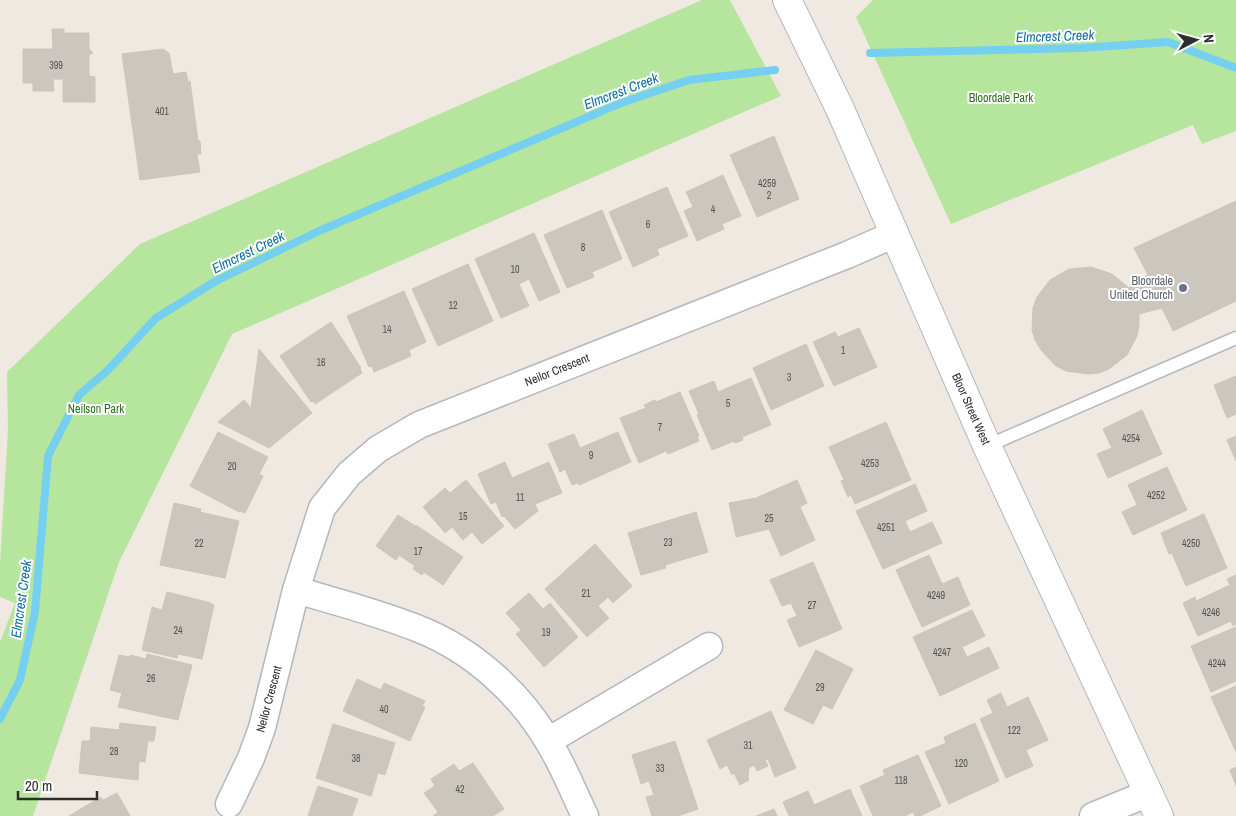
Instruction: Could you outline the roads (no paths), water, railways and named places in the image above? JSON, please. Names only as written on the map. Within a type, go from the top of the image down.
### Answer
[{"type":"main road","name":"Bloor Street West","points":[[787,0],[840,109],[987,446],[1154,804]]},
{"type":"street","name":"Neilor Crescent","points":[[229,804],[251,758],[262,728],[296,590],[322,508],[349,474],[378,449],[419,425],[847,255],[895,234]]},
{"type":"street","points":[[296,590],[419,629],[458,649],[493,675],[523,705],[548,740],[585,816]]},
{"type":"street","points":[[548,740],[709,646]]},
{"type":"street","points":[[1093,816],[1154,804]]},
{"type":"lane","points":[[987,446],[1236,338]]},
{"type":"waterway","name":"Elmcrest Creek","points":[[870,53],[1082,48],[1168,42],[1236,68]]},
{"type":"waterway","name":"Elmcrest Creek","points":[[0,719],[20,680],[35,612],[48,456],[79,395],[108,370],[156,318],[216,281],[319,231],[621,103],[689,80],[775,70]]},
{"type":"place","name":"Bloordale United Church","points":[[1183,288]]},
{"type":"park label","name":"Bloordale Park","points":[[1001,98]]},
{"type":"park label","name":"Neilson Park","points":[[96,409]]}]
